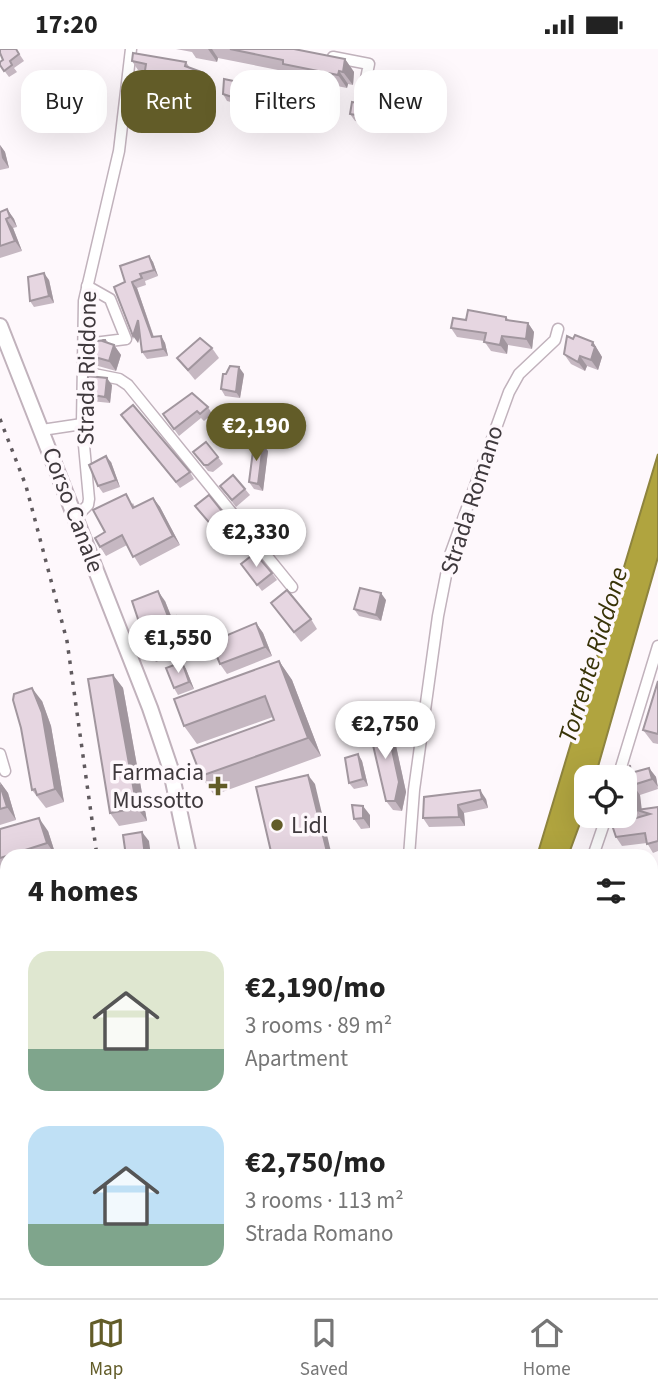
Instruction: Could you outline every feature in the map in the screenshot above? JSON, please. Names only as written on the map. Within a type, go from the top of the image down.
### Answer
[{"type":"main road","name":"Corso Canale","points":[[0,326],[167,757],[188,849]]},
{"type":"street","name":"Strada Riddone","points":[[75,518],[88,505],[89,499],[82,424],[87,286],[118,151],[131,49]]},
{"type":"street","points":[[317,54],[369,64],[368,70]]},
{"type":"street","points":[[84,347],[126,339],[110,299],[87,286]]},
{"type":"street","name":"Strada Romano","points":[[410,849],[414,790],[438,616],[450,555],[509,392],[519,374],[555,340],[558,329]]},
{"type":"street","points":[[84,372],[119,379],[128,385],[292,586]]},
{"type":"street","points":[[41,431],[82,424]]},
{"type":"street","points":[[622,765],[658,646]]},
{"type":"street","points":[[0,754],[5,771]]},
{"type":"street","points":[[596,849],[603,828]]},
{"type":"street","points":[[599,840],[600,849]]},
{"type":"shaded area","points":[[658,454],[658,557],[598,765],[574,765],[574,828],[578,828],[571,849],[539,849]]},
{"type":"building","points":[[0,49],[16,49],[19,54],[10,61],[12,65],[4,71],[0,65],[3,60]]},
{"type":"building","points":[[230,49],[294,49],[345,59],[343,72],[283,64],[283,60]]},
{"type":"building","points":[[133,53],[186,62],[185,66],[196,70],[145,70],[146,64],[132,61]]},
{"type":"building","points":[[224,79],[230,80],[230,96],[223,94]]},
{"type":"building","points":[[352,102],[354,102],[354,115],[350,114]]},
{"type":"building","points":[[7,209],[10,217],[6,219],[15,241],[0,246],[0,212]]},
{"type":"building","points":[[149,256],[154,270],[140,274],[142,278],[132,282],[152,337],[161,336],[163,349],[142,352],[138,320],[133,336],[114,287],[125,282],[120,266]]},
{"type":"building","points":[[44,273],[49,296],[30,301],[28,277]]},
{"type":"building","points":[[468,310],[528,323],[526,339],[502,336],[500,345],[484,342],[486,333],[451,328],[453,318],[466,320]]},
{"type":"building","points":[[575,335],[593,342],[595,347],[591,360],[580,356],[578,362],[564,354],[567,336],[573,339]]},
{"type":"building","points":[[200,338],[212,348],[188,370],[177,358]]},
{"type":"building","points":[[106,340],[102,341],[114,345],[109,361],[84,354],[88,342]]},
{"type":"building","points":[[230,366],[239,367],[236,392],[221,389],[223,374],[226,374]]},
{"type":"building","points":[[88,376],[107,378],[105,397],[87,394]]},
{"type":"building","points":[[192,393],[208,407],[200,414],[197,411],[174,429],[163,414]]},
{"type":"building","points":[[133,405],[190,472],[176,482],[121,415]]},
{"type":"building","points":[[206,442],[218,457],[204,465],[193,452]]},
{"type":"building","points":[[254,443],[263,444],[258,484],[249,482]]},
{"type":"building","points":[[106,456],[116,480],[98,486],[89,465]]},
{"type":"building","points":[[233,475],[245,489],[232,500],[220,486]]},
{"type":"building","points":[[126,494],[133,508],[153,498],[173,536],[133,557],[122,535],[100,547],[95,538],[105,532],[93,510]]},
{"type":"building","points":[[209,495],[245,540],[231,548],[195,506]]},
{"type":"building","points":[[255,553],[272,573],[257,585],[241,564]]},
{"type":"building","points":[[360,588],[381,593],[376,615],[354,609]]},
{"type":"building","points":[[287,590],[311,619],[294,632],[271,603]]},
{"type":"building","points":[[158,591],[169,619],[176,616],[179,625],[159,633],[165,646],[149,652],[132,601]]},
{"type":"building","points":[[256,623],[265,647],[220,664],[211,642]]},
{"type":"building","points":[[279,661],[308,738],[201,776],[191,750],[274,720],[265,696],[184,726],[174,699]]},
{"type":"building","points":[[182,662],[189,682],[174,688],[166,668]]},
{"type":"building","points":[[113,675],[137,808],[110,813],[88,679]]},
{"type":"building","points":[[658,681],[658,734],[643,730]]},
{"type":"building","points":[[32,688],[42,713],[55,789],[37,795],[35,789],[32,790],[13,700],[14,694]]},
{"type":"building","points":[[386,722],[399,782],[395,801],[386,801],[369,728]]},
{"type":"building","points":[[358,754],[363,779],[349,783],[345,758]]},
{"type":"building","points":[[649,768],[652,779],[637,784],[637,771]]},
{"type":"building","points":[[308,775],[326,849],[270,849],[256,787]]},
{"type":"building","points":[[0,785],[7,807],[0,809]]},
{"type":"building","points":[[480,790],[482,799],[458,805],[459,817],[423,818],[424,797]]},
{"type":"building","points":[[352,805],[363,806],[363,818],[354,819]]},
{"type":"building","points":[[658,807],[658,841],[647,844],[645,833],[616,837],[613,828],[637,828],[637,818],[650,814],[637,810]]},
{"type":"building","points":[[39,818],[47,843],[28,849],[0,849],[0,829]]},
{"type":"building","points":[[142,832],[144,849],[125,849],[123,835]]},
{"type":"railway","points":[[0,419],[26,486],[67,641],[96,849]]},
{"type":"place","name":"Farmacia Mussotto","points":[[218,786]]},
{"type":"place","name":"Lidl","points":[[277,825]]},
{"type":"water label","name":"Torrente Riddone","points":[[593,655]]}]
